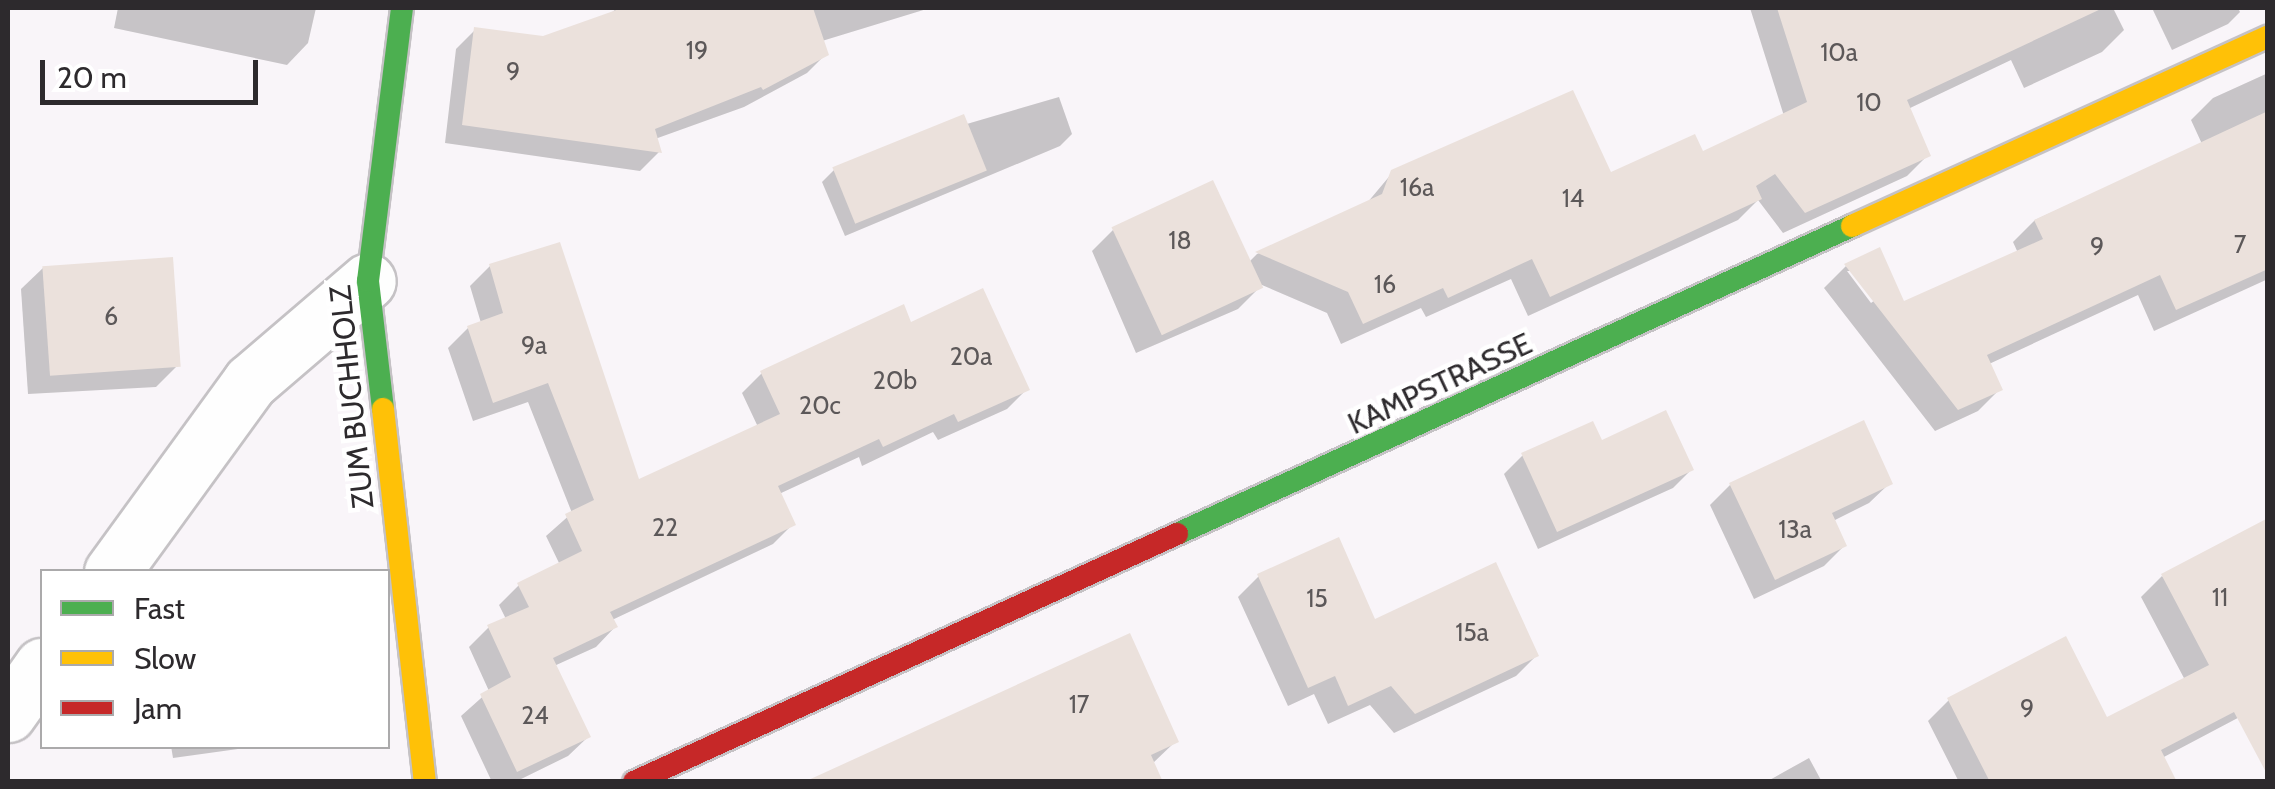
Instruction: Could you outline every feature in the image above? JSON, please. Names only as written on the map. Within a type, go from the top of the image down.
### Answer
[{"type":"street","name":"ZUM BUCHHOLZ","points":[[402,8],[368,281],[425,782]]},
{"type":"street","name":"KAMPSTRASSE","points":[[634,782],[2268,36]]},
{"type":"street","points":[[114,569],[250,382],[368,281]]},
{"type":"street","points":[[8,714],[40,669]]},
{"type":"building","points":[[622,8],[813,8],[829,55],[763,90],[761,87],[655,129],[662,153],[462,125],[474,27],[543,36]]},
{"type":"building","points":[[1777,8],[2103,8],[1907,100],[1931,156],[1805,213],[1775,174],[1756,186],[1762,199],[1550,297],[1532,259],[1448,298],[1443,288],[1363,324],[1348,292],[1255,252],[1382,194],[1391,170],[1573,90],[1611,172],[1695,134],[1703,151],[1807,102]]},
{"type":"building","points":[[2268,111],[2268,269],[2176,310],[2160,275],[1987,355],[2003,390],[1958,410],[1844,264],[1880,247],[1904,301],[2043,239],[2034,220]]},
{"type":"building","points":[[964,114],[987,171],[855,224],[832,167]]},
{"type":"building","points":[[1213,180],[1263,288],[1162,335],[1111,227]]},
{"type":"building","points":[[560,242],[639,479],[780,414],[760,371],[904,304],[911,322],[983,288],[1030,390],[958,422],[954,414],[883,447],[879,439],[778,486],[796,525],[610,612],[618,627],[553,658],[591,737],[517,772],[480,694],[511,677],[487,625],[529,607],[517,583],[582,551],[565,514],[594,500],[548,383],[493,403],[467,326],[503,313],[489,264]]},
{"type":"building","points":[[173,257],[181,367],[50,376],[42,266]]},
{"type":"building","points":[[1666,410],[1694,470],[1557,532],[1521,453],[1593,421],[1602,440]]},
{"type":"building","points":[[1864,420],[1893,484],[1832,513],[1847,546],[1775,580],[1729,483]]},
{"type":"building","points":[[2268,518],[2268,776],[2234,712],[2161,750],[2177,782],[1990,782],[1947,698],[2066,636],[2107,717],[2209,665],[2161,574]]},
{"type":"building","points":[[1339,537],[1375,619],[1496,562],[1539,656],[1415,714],[1391,686],[1348,706],[1335,676],[1308,688],[1257,574]]},
{"type":"building","points":[[1130,633],[1179,742],[1151,755],[1163,782],[804,782]]},
{"type":"traffic: fast","points":[[383,409],[368,281],[402,8]]},
{"type":"traffic: fast","points":[[1177,534],[1852,226]]},
{"type":"traffic: slow","points":[[1852,226],[2268,36]]},
{"type":"traffic: slow","points":[[383,409],[425,782]]},
{"type":"traffic: jam","points":[[634,782],[1177,534]]}]
